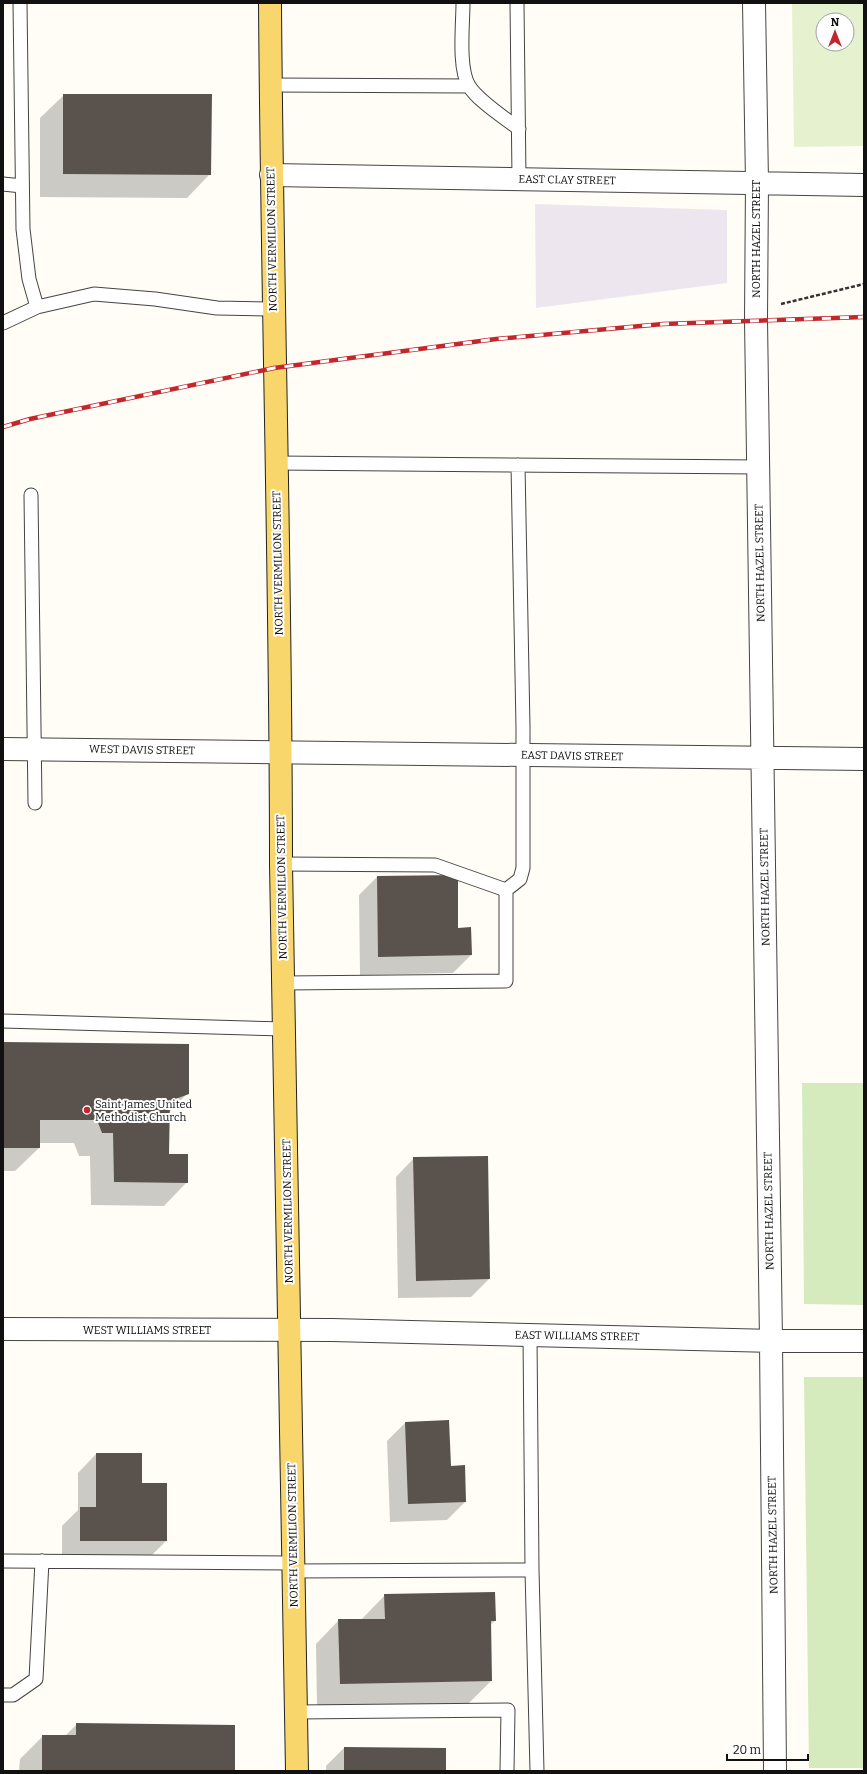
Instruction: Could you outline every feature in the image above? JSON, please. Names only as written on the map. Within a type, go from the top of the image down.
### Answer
[{"type":"main road","name":"NORTH VERMILION STREET","points":[[270,3],[271,175],[281,751],[281,864],[297,1771]]},
{"type":"street","name":"NORTH HAZEL STREET","points":[[754,3],[757,182],[756,310],[771,1341],[775,1771]]},
{"type":"street","name":"EAST CLAY STREET","points":[[271,175],[864,185]]},
{"type":"street","name":"WEST DAVIS STREET","points":[[3,749],[281,751]]},
{"type":"street","name":"EAST DAVIS STREET","points":[[281,751],[523,756],[864,759]]},
{"type":"street","name":"WEST WILLIAMS STREET","points":[[3,1329],[290,1331]]},
{"type":"street","name":"EAST WILLIAMS STREET","points":[[290,1331],[771,1341],[864,1341]]},
{"type":"lane","points":[[20,3],[23,229],[29,278],[37,307]]},
{"type":"lane","points":[[463,3],[463,59],[464,71],[469,86],[493,109],[519,129]]},
{"type":"lane","points":[[517,3],[519,179]]},
{"type":"lane","points":[[271,85],[469,86]]},
{"type":"lane","points":[[3,184],[22,186]]},
{"type":"lane","points":[[3,323],[37,307],[94,294],[155,299],[217,308],[273,309]]},
{"type":"lane","points":[[276,463],[759,467]]},
{"type":"lane","points":[[506,890],[520,879],[523,868],[523,756],[518,465]]},
{"type":"lane","points":[[31,495],[35,803]]},
{"type":"lane","points":[[281,864],[435,865],[506,890]]},
{"type":"lane","points":[[284,983],[506,981],[506,890]]},
{"type":"lane","points":[[3,1021],[284,1029]]},
{"type":"lane","points":[[530,1335],[532,1570],[537,1771]]},
{"type":"lane","points":[[3,1561],[532,1570]]},
{"type":"lane","points":[[3,1695],[13,1695],[36,1680],[42,1561]]},
{"type":"lane","points":[[296,1712],[508,1710],[507,1771]]},
{"type":"path","points":[[756,310],[864,284]]},
{"type":"shaded area","points":[[535,204],[727,210],[727,283],[536,308]]},
{"type":"green space","points":[[792,3],[864,3],[864,146],[794,147]]},
{"type":"green space","points":[[802,1083],[864,1083],[864,1305],[804,1304]]},
{"type":"green space","points":[[804,1377],[864,1377],[864,1768],[809,1768]]},
{"type":"building","points":[[63,94],[212,94],[211,175],[63,174]]},
{"type":"building","points":[[458,875],[458,928],[471,927],[472,955],[378,957],[377,876]]},
{"type":"building","name":"Saint James United Methodist Church","points":[[3,1042],[189,1044],[189,1094],[170,1101],[169,1154],[188,1154],[188,1183],[114,1182],[113,1133],[102,1133],[97,1120],[40,1120],[40,1148],[3,1148]]},
{"type":"building","points":[[488,1156],[490,1279],[416,1281],[413,1157]]},
{"type":"building","points":[[449,1420],[451,1466],[465,1465],[466,1502],[408,1504],[405,1422]]},
{"type":"building","points":[[96,1453],[142,1453],[142,1483],[167,1483],[167,1541],[80,1541],[80,1507],[96,1507]]},
{"type":"building","points":[[495,1592],[496,1621],[491,1621],[492,1681],[340,1684],[338,1619],[385,1619],[384,1594]]},
{"type":"building","points":[[76,1723],[235,1725],[235,1771],[42,1771],[42,1735],[76,1735]]},
{"type":"building","points":[[344,1747],[446,1748],[446,1771],[344,1771]]},
{"type":"railway","points":[[3,427],[30,419],[274,368],[496,339],[663,324],[864,317]]},
{"type":"place","name":"Saint James United Methodist Church","points":[[87,1110]]}]
